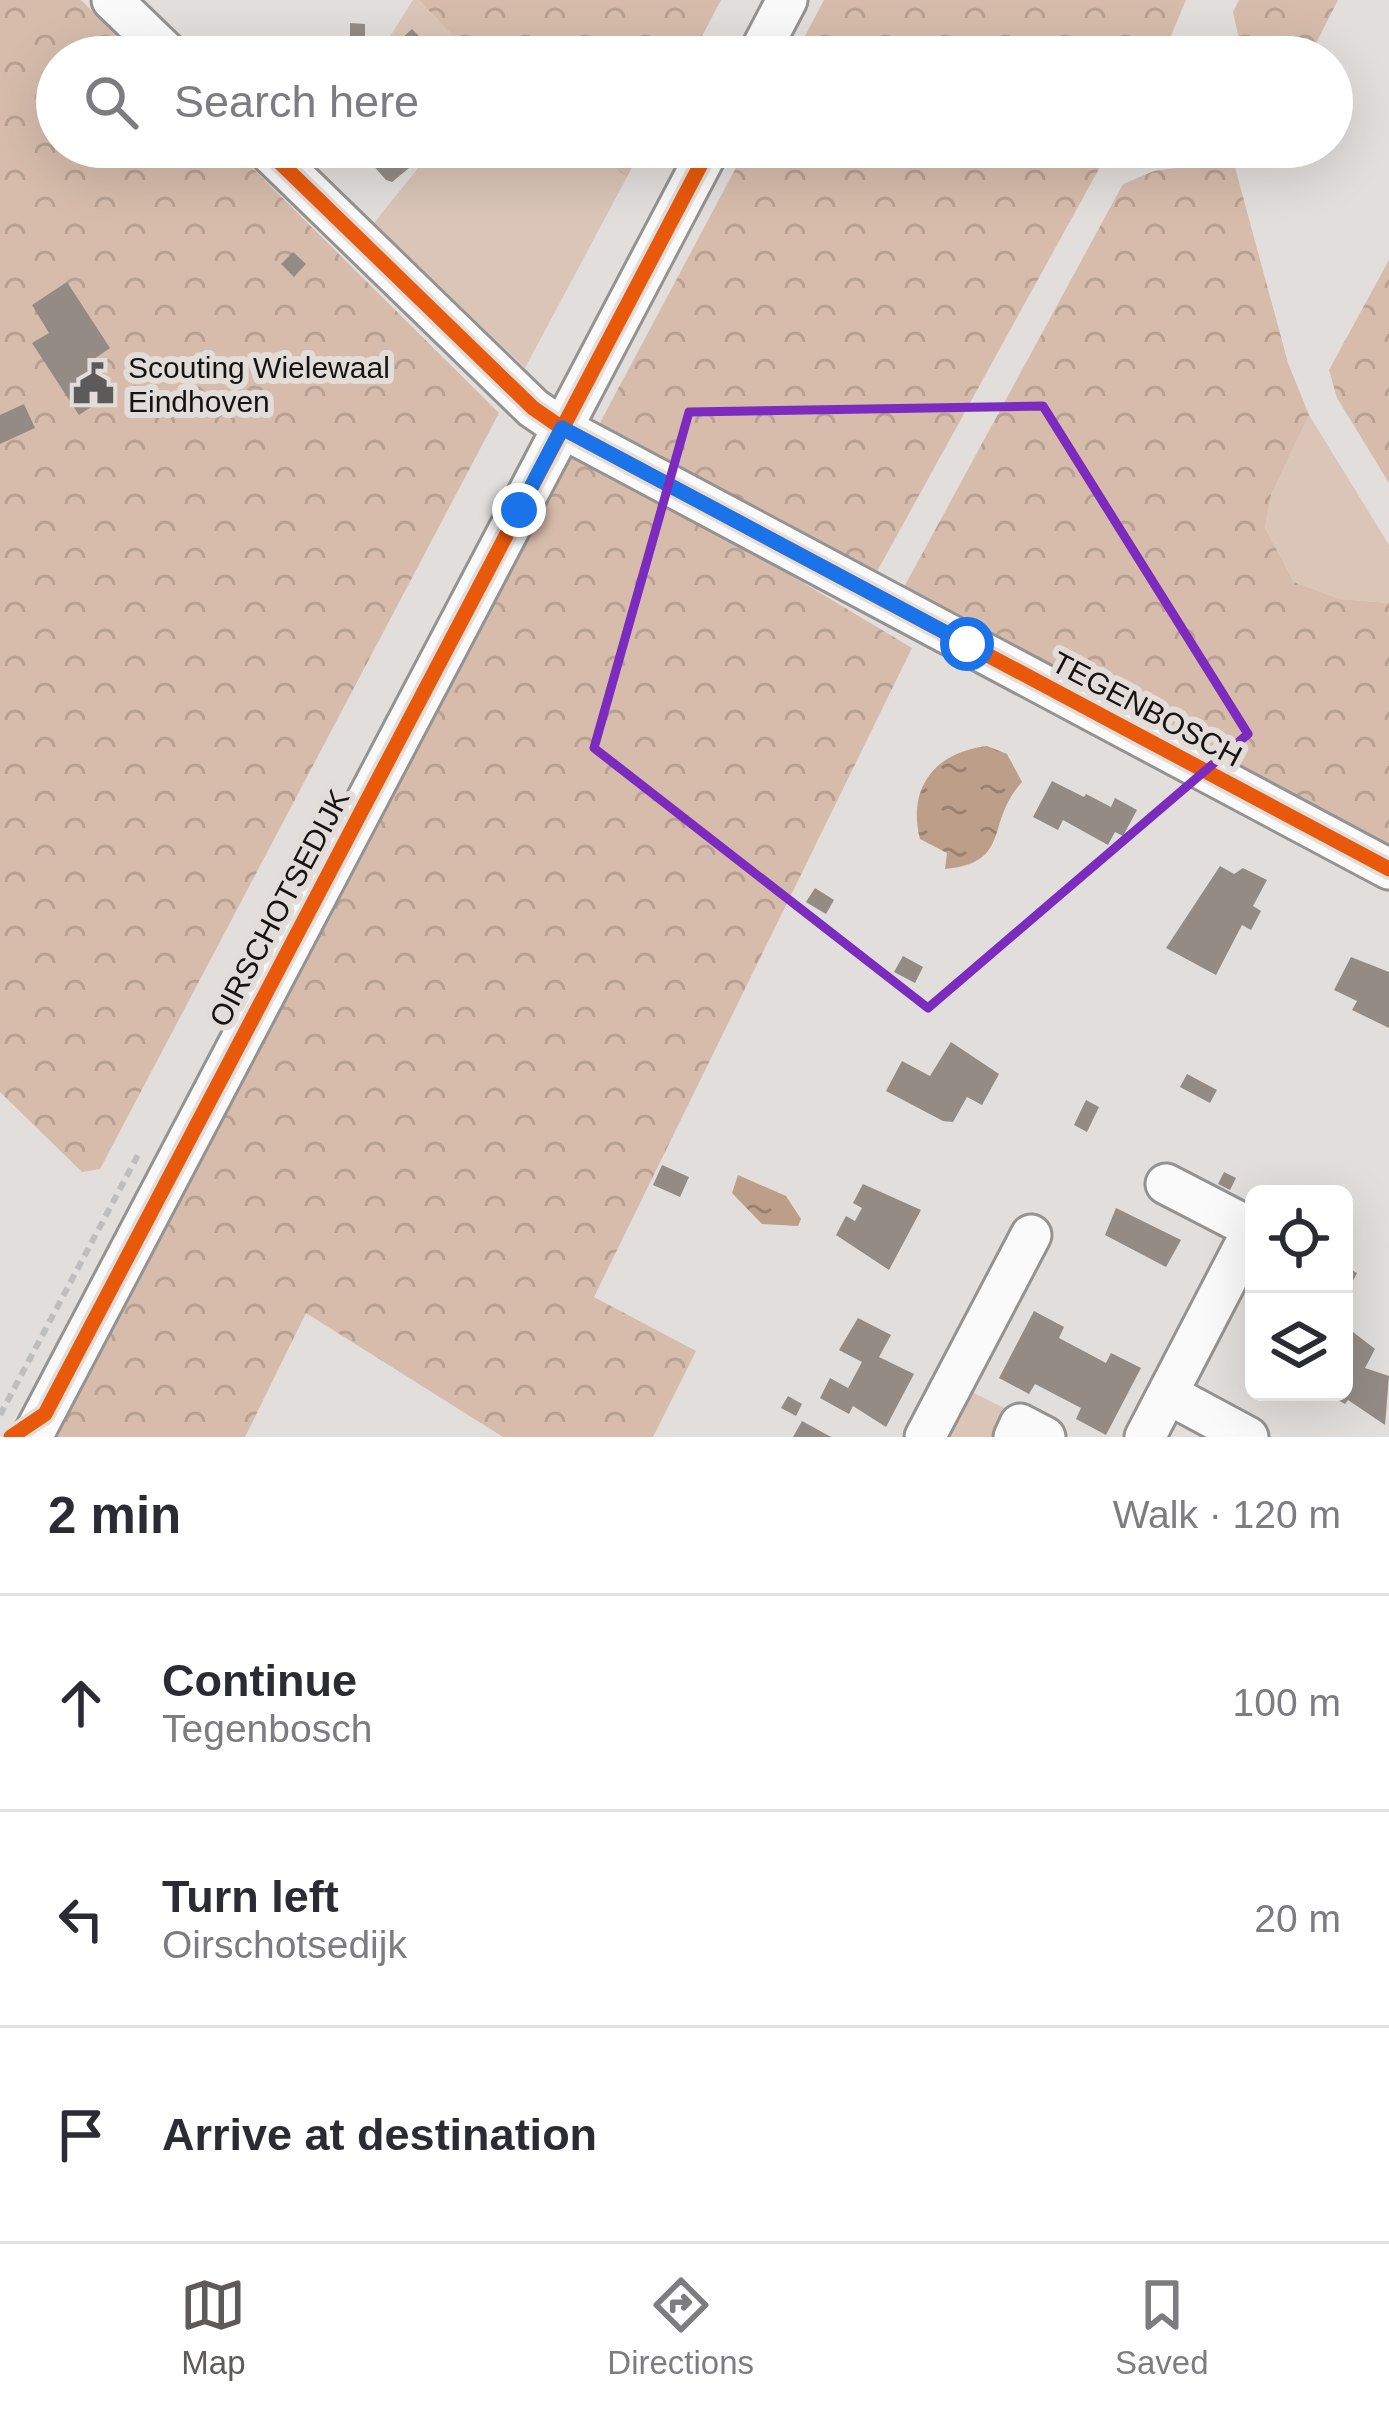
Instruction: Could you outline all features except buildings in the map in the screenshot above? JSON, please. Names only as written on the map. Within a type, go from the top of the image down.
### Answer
[{"type":"street","points":[[112,0],[149,36]]},
{"type":"street","points":[[768,36],[787,0]]},
{"type":"street","points":[[286,168],[533,408],[562,428]]},
{"type":"street","name":"OIRSCHOTSEDIJK","points":[[32,1437],[699,168]]},
{"type":"street","name":"TEGENBOSCH","points":[[562,428],[887,588],[1389,869]]},
{"type":"street","points":[[1145,1437],[1253,1228],[1166,1184]]},
{"type":"street","points":[[925,1437],[1031,1235]]},
{"type":"street","points":[[1168,1394],[1248,1437]]},
{"type":"street","points":[[1013,1437],[1020,1424],[1045,1437]]},
{"type":"highlighted area","points":[[1043,406],[1248,734],[928,1008],[594,748],[689,412]]},
{"type":"shaded area","points":[[413,0],[419,0],[453,36],[390,36]]},
{"type":"shaded area","points":[[418,168],[615,168],[627,177],[525,368],[374,223]]},
{"type":"shaded area","points":[[1309,415],[1389,545],[1389,603],[1340,599],[1294,582],[1265,528],[1271,495]]},
{"type":"shaded area","points":[[960,1386],[1018,1415],[1006,1437],[935,1437]]},
{"type":"green space","points":[[0,0],[81,0],[118,36],[36,36],[36,168],[252,168],[499,413],[100,1169],[82,1172],[0,1092]]},
{"type":"green space","points":[[419,0],[721,0],[702,36],[453,36]]},
{"type":"green space","points":[[824,0],[1186,0],[1171,36],[805,36]]},
{"type":"green space","points":[[1239,0],[1338,0],[1320,36],[1238,36],[1233,12]]},
{"type":"green space","points":[[736,168],[1099,168],[874,577],[594,434]]},
{"type":"green space","points":[[1235,168],[1288,363],[1309,415],[1271,495],[1265,528],[1294,582],[1340,599],[1389,603],[1389,862],[903,589],[1123,184],[1154,171]]},
{"type":"green space","points":[[1389,260],[1389,483],[1337,398],[1329,370]]},
{"type":"green space","points":[[585,452],[912,648],[594,1297],[696,1351],[653,1437],[503,1437],[306,1313],[245,1437],[45,1437],[557,459]]},
{"type":"water","points":[[987,746],[1007,754],[1022,782],[989,849],[966,865],[945,869],[947,853],[920,839],[917,821],[922,789],[929,776],[953,756]]},
{"type":"water","points":[[738,1175],[786,1196],[801,1219],[798,1226],[762,1224],[732,1193]]},
{"type":"cycle path","points":[[286,168],[533,408],[562,428],[1389,869]]},
{"type":"cycle path","points":[[11,1437],[45,1414],[699,168]]},
{"type":"place","name":"Scouting Wielewaal Eindhoven","points":[[94,384]]},
{"type":"route","points":[[519,510],[562,428],[967,644]]}]
